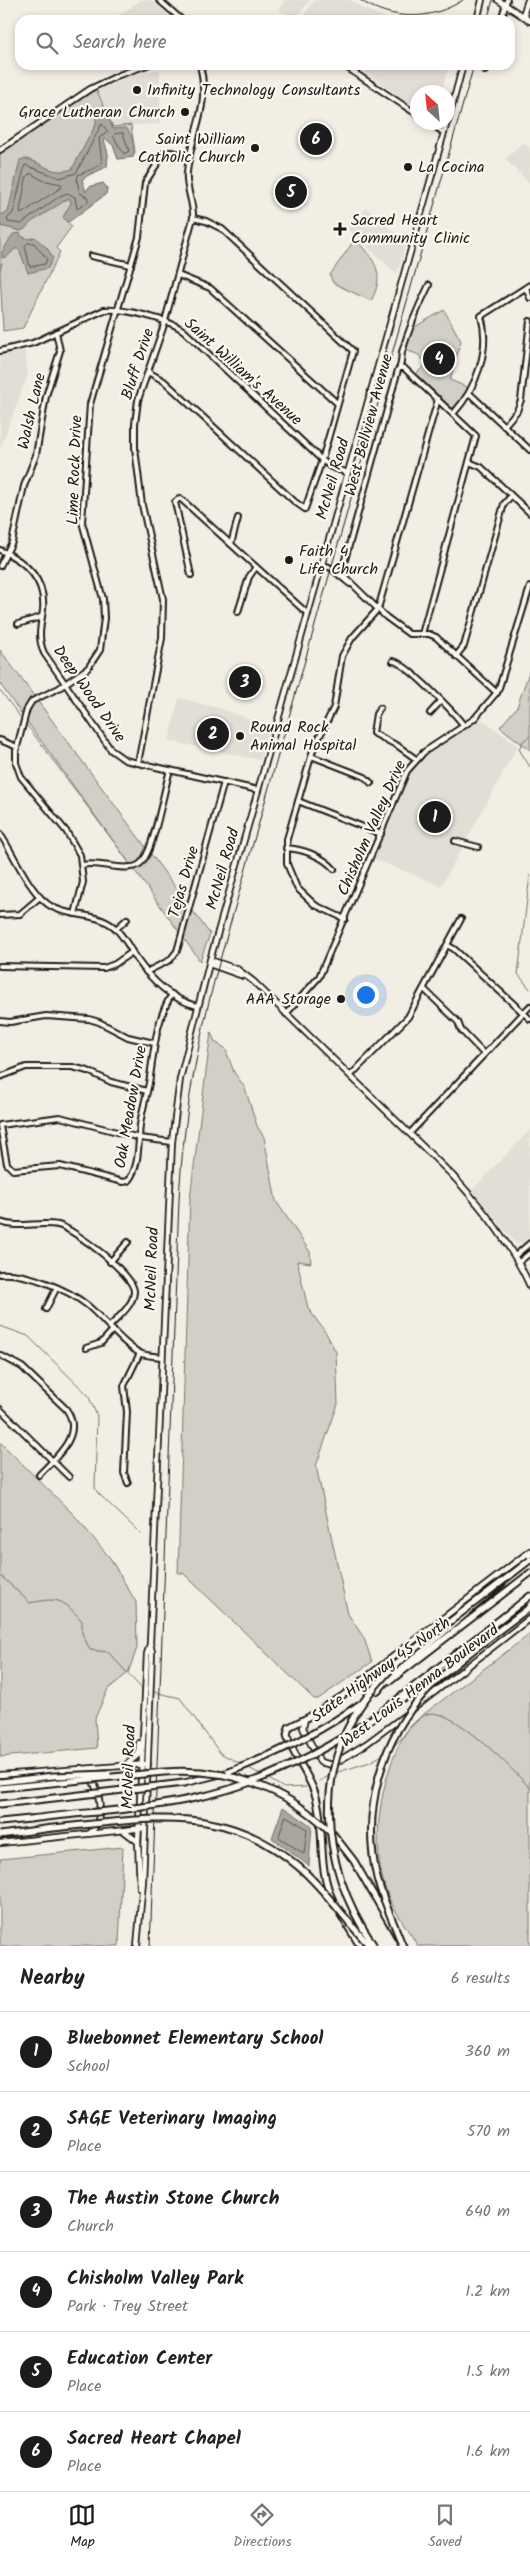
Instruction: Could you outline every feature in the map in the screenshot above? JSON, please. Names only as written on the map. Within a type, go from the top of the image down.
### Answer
[{"type":"highway","points":[[378,1691],[419,1652],[492,1594],[530,1552]]},
{"type":"highway","points":[[374,1946],[354,1916],[345,1896],[335,1865],[330,1833],[332,1782],[345,1735],[365,1699],[397,1664],[530,1560]]},
{"type":"highway","name":"State Highway 45 North","points":[[0,1802],[19,1802],[184,1783],[229,1772],[274,1754],[326,1728],[378,1691],[530,1573]]},
{"type":"highway","name":"State Highway 45 North","points":[[0,1823],[198,1798],[242,1785],[290,1767],[325,1748],[380,1713],[530,1596]]},
{"type":"highway","points":[[390,1705],[436,1677],[530,1608]]},
{"type":"highway","points":[[402,1944],[379,1886],[373,1851],[373,1804],[385,1758],[400,1726],[423,1694],[459,1662],[530,1608]]},
{"type":"highway","points":[[306,1719],[289,1727],[287,1734],[317,1800],[321,1852],[330,1891],[339,1912],[360,1946]]},
{"type":"highway","points":[[0,1788],[118,1775],[189,1770],[216,1773],[248,1781],[291,1800],[318,1820],[344,1846],[402,1944]]},
{"type":"highway","points":[[0,1782],[53,1776],[118,1775]]},
{"type":"highway","points":[[0,1835],[151,1818],[188,1819],[223,1826],[260,1841],[298,1866],[315,1882],[370,1946]]},
{"type":"main road","points":[[478,15],[482,0]]},
{"type":"main road","points":[[498,0],[506,2],[528,20]]},
{"type":"main road","points":[[528,0],[524,12],[528,20]]},
{"type":"main road","name":"McNeil Road","points":[[455,94],[462,70]]},
{"type":"main road","name":"McNeil Road","points":[[140,1892],[138,1828],[147,1654],[150,1643],[172,1142],[180,1079],[209,962],[445,130]]},
{"type":"main road","points":[[209,962],[247,977],[410,1133],[480,1206],[516,1256],[530,1286]]},
{"type":"main road","points":[[306,1719],[342,1696],[530,1552]]},
{"type":"main road","name":"West Louis Henna Boulevard","points":[[306,1719],[303,1725],[304,1733],[323,1764],[332,1765],[382,1733],[530,1618]]},
{"type":"main road","name":"McNeil Road","points":[[137,1946],[148,1764],[152,1652],[150,1643]]},
{"type":"main road","points":[[126,1765],[138,1755],[143,1728]]},
{"type":"main road","points":[[0,1775],[148,1764]]},
{"type":"main road","points":[[80,1768],[86,1771],[96,1785],[99,1820],[95,1828],[88,1834]]},
{"type":"main road","points":[[0,1843],[145,1828]]},
{"type":"main road","points":[[120,1830],[130,1834],[138,1842]]},
{"type":"street","points":[[159,0],[176,15]]},
{"type":"street","points":[[502,15],[506,2]]},
{"type":"street","points":[[0,150],[90,89],[133,70]]},
{"type":"street","name":"Bluff Drive","points":[[138,763],[162,638],[164,617],[163,599],[142,505],[135,448],[136,409],[165,322],[193,218],[192,200],[187,179],[190,156],[203,107],[204,80],[201,70]]},
{"type":"street","points":[[350,70],[410,110]]},
{"type":"street","points":[[440,130],[444,133]]},
{"type":"street","name":"Lime Rock Drive","points":[[75,914],[83,882],[82,865],[77,850],[66,831],[21,777],[16,763],[17,747],[30,704],[35,698],[65,684],[94,662],[99,653],[102,634],[103,599],[82,519],[91,398],[119,310],[141,228],[143,189],[147,178],[161,155],[166,152],[190,156]]},
{"type":"street","points":[[148,372],[164,381],[295,502],[305,509],[322,460],[353,351],[222,229],[206,221],[193,218]]},
{"type":"street","points":[[91,256],[131,265]]},
{"type":"street","points":[[178,275],[210,288],[337,403]]},
{"type":"street","name":"West Bellview Avenue","points":[[341,574],[400,368],[402,353],[414,315],[429,285]]},
{"type":"street","points":[[453,414],[469,393],[478,373],[484,340],[484,328],[480,316],[528,287],[530,298]]},
{"type":"street","name":"Saint William's Avenue","points":[[0,351],[32,343],[100,311],[119,310],[165,322],[183,330],[322,460],[331,467],[348,473]]},
{"type":"street","points":[[504,426],[517,411],[521,400],[530,320]]},
{"type":"street","name":"Walsh Lane","points":[[0,566],[16,530],[24,486],[36,455],[48,387],[59,356],[60,344],[56,332]]},
{"type":"street","points":[[400,368],[404,368],[476,436],[422,634]]},
{"type":"street","points":[[469,393],[530,450]]},
{"type":"street","points":[[345,919],[320,908],[301,893],[288,870],[286,848],[311,756],[334,707],[345,651],[352,638],[378,609],[438,399]]},
{"type":"street","points":[[469,462],[481,467],[530,513]]},
{"type":"street","points":[[456,656],[464,646],[504,504],[511,496]]},
{"type":"street","points":[[191,575],[175,502],[177,498],[182,498],[308,614]]},
{"type":"street","points":[[231,544],[238,518]]},
{"type":"street","name":"Deep Wood Drive","points":[[0,550],[23,562],[33,575],[42,597],[42,617],[39,636],[42,648],[111,750],[125,760],[258,790]]},
{"type":"street","points":[[333,569],[345,560]]},
{"type":"street","points":[[322,564],[341,574],[378,609],[409,634],[436,637],[497,693]]},
{"type":"street","points":[[238,612],[249,578],[256,568]]},
{"type":"street","points":[[333,569],[352,585]]},
{"type":"street","name":"Chisholm Valley Drive","points":[[286,1014],[315,984],[345,919],[405,777],[416,759],[474,719],[497,693],[530,587]]},
{"type":"street","points":[[18,624],[42,617]]},
{"type":"street","points":[[392,661],[403,665],[464,726]]},
{"type":"street","points":[[430,712],[441,701]]},
{"type":"street","points":[[380,708],[376,714],[373,733],[398,746],[416,759]]},
{"type":"street","points":[[0,740],[17,747]]},
{"type":"street","points":[[311,756],[365,776],[370,783]]},
{"type":"street","points":[[82,865],[104,864],[126,868],[135,867],[142,862],[156,822],[170,770]]},
{"type":"street","name":"Tejas Drive","points":[[146,972],[170,960],[177,951],[224,782]]},
{"type":"street","points":[[298,801],[381,834]]},
{"type":"street","points":[[0,834],[40,897],[53,907],[75,914],[99,918],[116,929],[156,984],[184,1002],[197,1006]]},
{"type":"street","points":[[455,841],[478,848]]},
{"type":"street","points":[[286,848],[304,852],[327,862],[334,869]]},
{"type":"street","points":[[0,915],[20,914],[40,897]]},
{"type":"street","points":[[116,929],[127,919]]},
{"type":"street","points":[[350,1075],[408,1017],[461,919]]},
{"type":"street","points":[[447,945],[454,949],[530,1019]]},
{"type":"street","points":[[0,966],[98,968],[115,964],[132,952]]},
{"type":"street","points":[[424,989],[458,1022],[461,1030],[484,1054]]},
{"type":"street","name":"Oak Meadow Drive","points":[[0,1125],[7,1164],[13,1170],[60,1166],[123,1182],[131,1178],[140,1138],[140,1125],[154,1043],[165,1006],[172,994]]},
{"type":"street","points":[[410,1133],[530,1006]]},
{"type":"street","points":[[0,1021],[12,1022],[46,1016],[89,1019],[128,1037],[154,1043]]},
{"type":"street","points":[[0,1077],[26,1067],[72,1067],[88,1071],[111,1082],[147,1091]]},
{"type":"street","points":[[0,1125],[60,1117],[140,1138],[172,1142]]},
{"type":"street","points":[[0,1222],[11,1225],[44,1223],[60,1226],[78,1234],[129,1280],[134,1294],[130,1304],[101,1342],[86,1348]]},
{"type":"street","points":[[110,1262],[128,1242]]},
{"type":"street","points":[[516,1256],[530,1243]]},
{"type":"street","points":[[519,1262],[530,1253]]},
{"type":"street","points":[[0,1274],[20,1275],[56,1289],[86,1305],[140,1353],[162,1357]]},
{"type":"street","points":[[46,1309],[56,1289]]},
{"type":"street","points":[[128,1483],[124,1473],[127,1412],[124,1386],[140,1353]]},
{"type":"street","points":[[0,1355],[22,1367],[69,1412],[72,1420],[70,1441],[39,1475]]},
{"type":"street","points":[[0,1409],[69,1477]]},
{"type":"shaded area","points":[[141,0],[152,0],[168,15],[119,15]]},
{"type":"shaded area","points":[[282,0],[310,0],[298,15],[289,15],[279,11],[284,1]]},
{"type":"shaded area","points":[[315,0],[351,0],[362,8],[379,15],[303,15]]},
{"type":"shaded area","points":[[160,70],[160,124],[113,126],[97,91],[132,75]]},
{"type":"shaded area","points":[[362,70],[448,70],[443,85],[410,85],[410,104]]},
{"type":"shaded area","points":[[96,89],[113,127],[131,125],[135,152],[133,157],[118,159],[113,145],[106,139],[104,140],[108,154],[107,166],[82,180],[86,192],[89,187],[103,183],[107,188],[106,194],[67,222],[72,226],[56,248],[60,252],[23,328],[3,331],[0,270],[0,153]]},
{"type":"shaded area","points":[[523,142],[530,148],[530,184],[505,159]]},
{"type":"shaded area","points":[[366,208],[406,243],[397,274],[348,229]]},
{"type":"shaded area","points":[[355,239],[373,260],[376,267],[378,282],[371,301],[333,283],[330,275]]},
{"type":"shaded area","points":[[444,310],[461,341],[450,380],[469,388],[453,409],[416,374],[427,363],[417,354],[405,350],[413,328]]},
{"type":"shaded area","points":[[25,351],[28,374],[0,449],[0,354]]},
{"type":"shaded area","points":[[0,650],[210,934],[200,961],[0,684]]},
{"type":"shaded area","points":[[530,669],[530,750],[500,727],[517,707]]},
{"type":"shaded area","points":[[179,698],[222,709],[269,726],[260,760],[169,741]]},
{"type":"shaded area","points":[[481,718],[518,746],[441,886],[374,859],[408,776],[420,761]]},
{"type":"shaded area","points":[[211,1032],[215,1042],[225,1048],[234,1072],[245,1088],[257,1126],[264,1137],[276,1201],[310,1252],[311,1263],[297,1261],[308,1308],[326,1333],[336,1352],[338,1404],[316,1466],[348,1614],[364,1638],[372,1662],[318,1699],[314,1699],[183,1573],[178,1573],[190,1198]]},
{"type":"shaded area","points":[[530,1130],[530,1237],[523,1244],[515,1243],[472,1190]]},
{"type":"shaded area","points":[[0,1442],[74,1515],[110,1558],[136,1602],[137,1648],[128,1673],[108,1689],[95,1718],[97,1748],[0,1757]]},
{"type":"shaded area","points":[[530,1634],[530,1946],[418,1946],[393,1907],[382,1875],[378,1834],[380,1812],[389,1770],[406,1732],[420,1717]]},
{"type":"shaded area","points":[[123,1847],[119,1946],[0,1946],[0,1859]]},
{"type":"water","points":[[101,110],[106,112],[113,129],[126,128],[128,130],[134,146],[133,157],[118,159],[113,145],[106,139],[104,140],[108,154],[107,166],[82,180],[86,192],[89,187],[103,183],[107,188],[106,194],[67,222],[63,217],[71,203],[69,198],[21,231],[0,226],[0,215],[8,212],[20,160],[31,160],[56,171],[72,169],[96,124],[96,114]]},
{"type":"water","points":[[20,233],[21,236],[29,239],[35,237],[47,248],[53,258],[48,268],[28,273],[19,249],[15,249],[8,256],[2,258],[2,252],[13,234]]},
{"type":"water","points":[[283,1807],[312,1826],[309,1866],[272,1838]]},
{"type":"waterway","points":[[0,270],[2,263]]},
{"type":"waterway","points":[[0,690],[21,718]]},
{"type":"waterway","points":[[26,724],[128,861]]},
{"type":"waterway","points":[[530,736],[523,741],[519,749],[530,767]]},
{"type":"waterway","points":[[530,875],[518,974],[530,989]]},
{"type":"waterway","points":[[0,1326],[28,1336],[88,1395],[97,1416],[95,1488],[141,1534]]},
{"type":"waterway","points":[[0,1575],[30,1603],[54,1600],[60,1601],[70,1608],[82,1621],[82,1633],[90,1650],[108,1652],[142,1689]]},
{"type":"waterway","points":[[154,1692],[180,1698],[220,1753],[241,1764]]},
{"type":"waterway","points":[[390,1750],[410,1727],[425,1715],[435,1713],[449,1718],[464,1727],[496,1754],[530,1788]]},
{"type":"waterway","points":[[335,1773],[370,1762],[384,1754]]},
{"type":"waterway","points":[[247,1767],[263,1776]]},
{"type":"waterway","points":[[319,1781],[331,1775]]},
{"type":"waterway","points":[[267,1778],[284,1788],[306,1787]]},
{"type":"railway","points":[[360,0],[372,7],[398,15]]},
{"type":"railway","points":[[425,15],[451,7],[463,0]]},
{"type":"railway","points":[[488,15],[493,0]]},
{"type":"railway","points":[[150,1946],[179,1200],[192,1082],[197,1053],[218,967],[473,70]]},
{"type":"place","name":"Infinity Technology Consultants","points":[[137,90]]},
{"type":"place","name":"Grace Lutheran Church","points":[[185,112]]},
{"type":"place","name":"Sacred Heart Chapel","points":[[316,139]]},
{"type":"place","name":"Saint William Catholic Church","points":[[255,148]]},
{"type":"place","name":"La Cocina","points":[[408,167]]},
{"type":"place","name":"Education Center","points":[[291,192]]},
{"type":"place","name":"Sacred Heart Community Clinic","points":[[340,229]]},
{"type":"place","name":"Chisholm Valley Park","points":[[439,359]]},
{"type":"place","name":"Faith 4 Life Church","points":[[289,560]]},
{"type":"place","name":"The Austin Stone Church","points":[[245,682]]},
{"type":"place","name":"SAGE Veterinary Imaging","points":[[213,734]]},
{"type":"place","name":"Round Rock Animal Hospital","points":[[240,736]]},
{"type":"place","name":"Bluebonnet Elementary School","points":[[435,817]]},
{"type":"place","name":"AAA Storage","points":[[341,999]]}]
